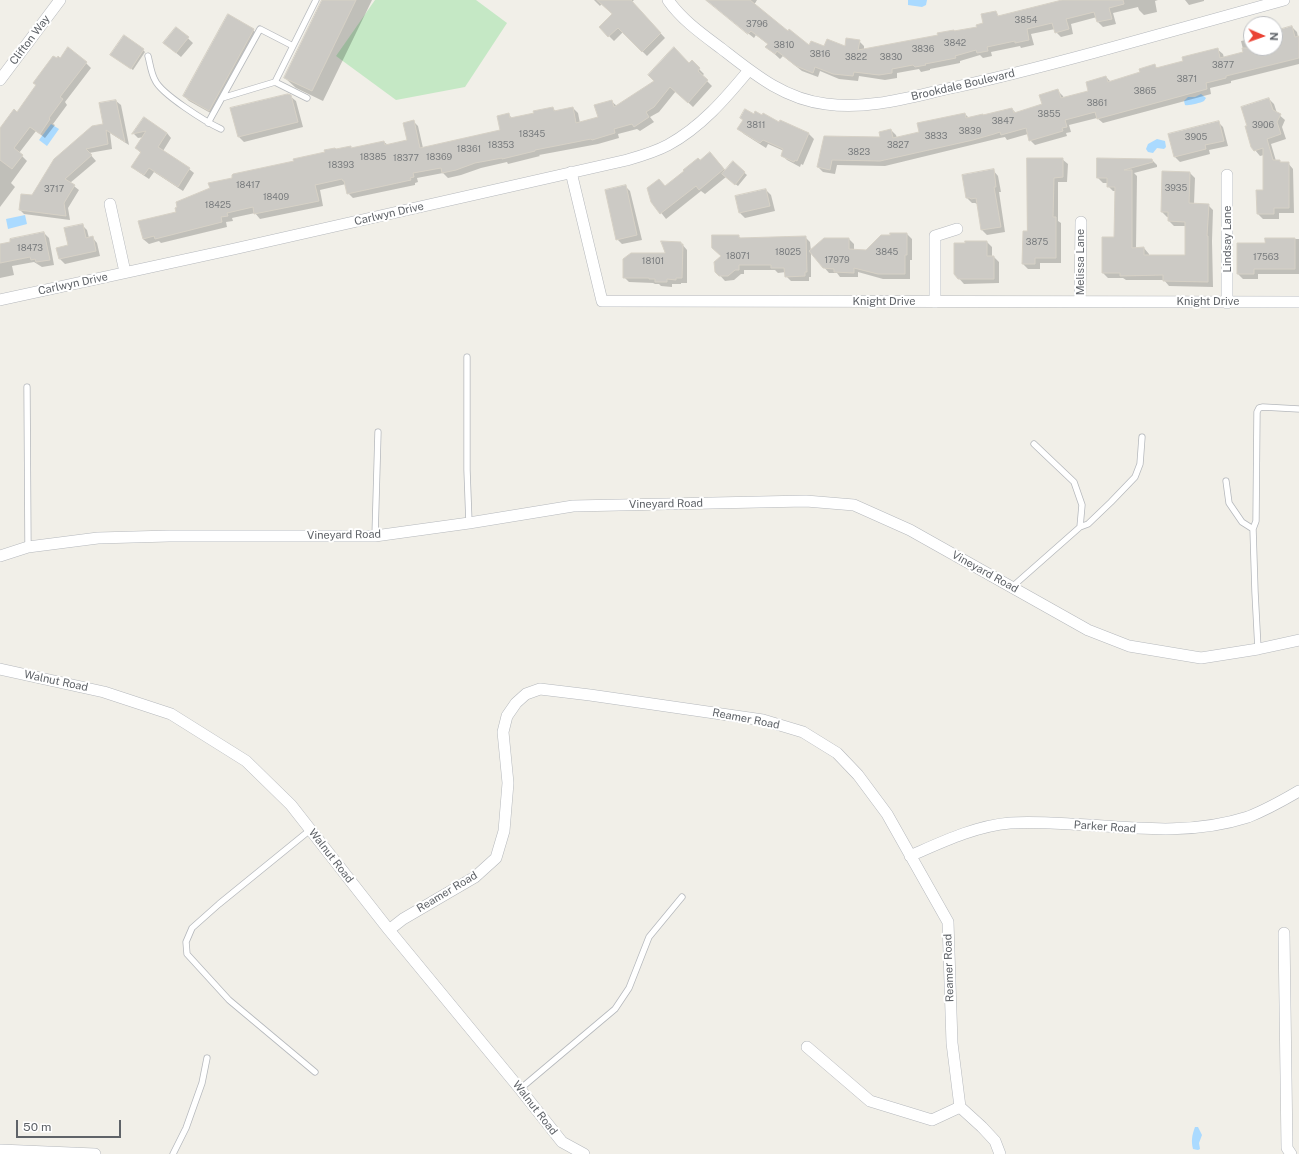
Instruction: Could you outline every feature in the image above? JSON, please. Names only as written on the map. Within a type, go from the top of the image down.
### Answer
[{"type":"street","name":"Clifton Way","points":[[0,80],[60,0]]},
{"type":"street","name":"Brookdale Boulevard","points":[[668,0],[685,20],[749,70],[774,87],[805,100],[844,106],[880,103],[1011,75],[1284,0]]},
{"type":"street","name":"Carlwyn Drive","points":[[0,300],[234,249],[627,160],[667,146],[704,121],[749,70]]},
{"type":"street","name":"Knight Drive","points":[[571,172],[602,301],[1299,302]]},
{"type":"street","name":"Lindsay Lane","points":[[1227,174],[1227,303]]},
{"type":"street","points":[[110,204],[125,272]]},
{"type":"street","name":"Melissa Lane","points":[[1080,301],[1081,222]]},
{"type":"street","points":[[935,302],[935,236],[957,229]]},
{"type":"street","name":"Vineyard Road","points":[[0,556],[28,547],[98,538],[169,536],[375,536],[469,523],[573,506],[806,501],[854,505],[910,530],[1088,630],[1129,646],[1201,658],[1258,649],[1299,640]]},
{"type":"street","name":"Walnut Road","points":[[0,669],[104,692],[171,714],[246,762],[291,805],[389,930],[562,1142],[584,1154]]},
{"type":"street","name":"Reamer Road","points":[[389,930],[403,918],[475,877],[496,858],[504,831],[508,783],[503,732],[507,716],[516,703],[526,694],[540,689],[763,720],[803,732],[837,752],[858,775],[887,814],[948,922],[952,1043],[960,1107]]},
{"type":"street","name":"Parker Road","points":[[910,856],[964,833],[1008,823],[1039,822],[1149,830],[1185,829],[1218,825],[1248,816],[1275,805],[1299,791]]},
{"type":"street","points":[[1284,933],[1287,1148],[1291,1154]]},
{"type":"street","points":[[807,1047],[870,1101],[932,1120],[960,1107],[995,1141],[1000,1154]]},
{"type":"street","points":[[0,1150],[95,1154]]},
{"type":"lane","points":[[275,82],[316,0]]},
{"type":"lane","points":[[208,123],[260,30],[293,46]]},
{"type":"lane","points":[[148,56],[155,81],[170,96],[208,123],[221,129]]},
{"type":"lane","points":[[222,98],[275,82],[307,98]]},
{"type":"lane","points":[[466,357],[466,470],[469,523]]},
{"type":"lane","points":[[27,387],[28,547]]},
{"type":"lane","points":[[1258,649],[1253,529],[1256,521],[1257,412],[1259,408],[1263,407],[1299,409]]},
{"type":"lane","points":[[375,536],[378,432]]},
{"type":"lane","points":[[1012,587],[1080,527],[1088,524],[1135,477],[1140,464],[1142,437]]},
{"type":"lane","points":[[1034,444],[1074,482],[1082,505],[1080,527]]},
{"type":"lane","points":[[1226,480],[1229,503],[1242,522],[1253,529]]},
{"type":"lane","points":[[310,830],[219,904],[192,928],[186,942],[187,954],[229,1000],[315,1072]]},
{"type":"lane","points":[[520,1089],[615,1009],[629,988],[649,938],[682,897]]},
{"type":"lane","points":[[173,1154],[186,1128],[202,1083],[207,1058]]},
{"type":"green space","points":[[375,0],[476,0],[507,23],[465,87],[396,100],[336,56]]},
{"type":"water","points":[[908,0],[927,0],[926,5],[922,7],[908,5]]},
{"type":"water","points":[[1201,94],[1206,98],[1204,101],[1185,105],[1184,101],[1188,97],[1195,97]]},
{"type":"water","points":[[51,124],[59,129],[47,146],[39,140]]},
{"type":"water","points":[[1157,139],[1165,141],[1166,147],[1164,149],[1157,148],[1153,153],[1148,152],[1146,149],[1148,144]]},
{"type":"water","points":[[25,215],[27,224],[8,229],[6,219]]},
{"type":"water","points":[[1195,1127],[1198,1127],[1202,1135],[1199,1143],[1200,1149],[1198,1150],[1193,1149],[1192,1146],[1192,1138]]},
{"type":"building","points":[[322,0],[356,0],[312,91],[284,78]]},
{"type":"building","points":[[597,0],[631,0],[661,33],[642,52],[618,28],[608,37],[599,27],[612,14]]},
{"type":"building","points":[[706,0],[750,0],[788,31],[789,29],[809,45],[811,41],[824,46],[827,39],[845,46],[846,38],[860,40],[858,50],[938,35],[937,33],[977,27],[976,25],[983,23],[981,14],[996,11],[998,16],[1062,0],[1123,0],[1124,4],[1109,8],[1112,19],[1097,22],[1094,12],[1066,19],[1069,29],[1055,33],[1052,23],[1027,29],[1029,40],[1015,43],[1015,41],[987,47],[988,51],[977,53],[976,50],[955,56],[956,58],[925,64],[926,65],[915,67],[913,65],[892,69],[892,73],[879,75],[854,72],[853,76],[833,74],[815,67],[813,73],[796,66],[777,51],[775,54],[765,47],[768,44],[751,31],[748,34]]},
{"type":"building","points":[[228,14],[254,29],[209,111],[183,96]]},
{"type":"building","points":[[1292,26],[1295,37],[1299,36],[1299,58],[1226,76],[1226,78],[1206,83],[1207,89],[1097,119],[1095,112],[1065,120],[1067,127],[1062,128],[1063,131],[1029,141],[1026,128],[1001,135],[1000,132],[973,140],[880,161],[832,160],[830,170],[817,167],[824,136],[880,137],[879,132],[891,129],[893,138],[919,132],[917,123],[965,113],[966,118],[1012,108],[1014,113],[1042,104],[1039,95],[1058,89],[1061,98],[1088,91],[1086,82],[1106,76],[1108,82],[1140,72],[1139,69],[1155,64],[1156,68],[1183,61],[1182,57],[1218,48],[1220,58],[1243,52],[1243,56],[1283,56],[1283,29]]},
{"type":"building","points":[[176,27],[189,37],[176,53],[163,43]]},
{"type":"building","points":[[124,35],[144,49],[131,69],[110,55]]},
{"type":"building","points":[[68,47],[87,62],[60,97],[63,99],[49,118],[50,119],[40,134],[30,127],[14,148],[23,155],[12,169],[0,160],[0,128],[14,109],[17,112],[36,85],[33,83],[53,56],[57,58],[58,56],[60,58]]},
{"type":"building","points":[[674,47],[689,63],[692,60],[700,68],[698,71],[708,80],[688,103],[670,87],[654,107],[646,112],[649,117],[634,127],[632,124],[614,129],[615,133],[592,140],[535,150],[502,159],[475,163],[442,173],[441,168],[413,173],[414,177],[410,178],[411,180],[347,194],[344,181],[342,179],[315,185],[319,201],[254,214],[253,207],[227,213],[228,216],[221,217],[222,222],[155,239],[154,236],[143,239],[138,221],[176,212],[176,202],[210,188],[208,183],[232,178],[233,174],[294,161],[293,159],[325,152],[324,150],[351,146],[351,148],[384,141],[385,145],[407,140],[403,123],[414,120],[420,148],[500,130],[497,116],[509,113],[510,118],[553,107],[554,111],[573,107],[576,123],[598,117],[594,105],[612,100],[614,107],[654,81],[648,75]]},
{"type":"building","points":[[288,94],[291,95],[298,122],[238,137],[230,108]]},
{"type":"building","points":[[1269,98],[1273,110],[1281,114],[1277,122],[1281,134],[1267,139],[1273,160],[1289,162],[1289,208],[1274,208],[1274,214],[1257,214],[1256,190],[1263,190],[1263,148],[1254,151],[1251,147],[1245,126],[1247,126],[1241,107]]},
{"type":"building","points":[[116,100],[125,142],[106,130],[108,144],[86,149],[92,155],[65,179],[75,185],[64,203],[66,216],[19,210],[21,194],[32,195],[54,159],[92,126],[103,124],[99,103]]},
{"type":"building","points":[[745,109],[754,114],[755,111],[762,115],[763,113],[779,122],[780,120],[809,133],[797,161],[795,160],[794,162],[781,156],[783,149],[763,140],[760,143],[737,129],[743,120],[740,118]]},
{"type":"building","points":[[144,117],[167,133],[158,147],[190,168],[178,187],[149,168],[144,175],[131,167],[141,152],[135,148],[146,131],[132,134]]},
{"type":"building","points":[[1219,121],[1224,141],[1205,145],[1206,149],[1174,157],[1168,134]]},
{"type":"building","points":[[710,152],[724,169],[699,190],[696,186],[660,214],[651,202],[647,188],[659,179],[665,186],[698,158],[700,160]]},
{"type":"building","points":[[1027,158],[1063,158],[1063,177],[1054,178],[1053,217],[1056,217],[1056,258],[1035,258],[1035,264],[1022,264],[1023,231],[1027,231]]},
{"type":"building","points":[[1097,158],[1152,159],[1153,162],[1124,170],[1132,170],[1132,248],[1144,247],[1144,255],[1185,255],[1185,222],[1168,221],[1168,212],[1161,212],[1162,171],[1190,172],[1189,203],[1209,204],[1207,236],[1208,282],[1163,281],[1163,275],[1120,276],[1120,273],[1102,273],[1102,237],[1114,237],[1115,187],[1107,187],[1107,178],[1097,178]]},
{"type":"building","points":[[733,161],[745,172],[735,185],[722,174]]},
{"type":"building","points":[[994,169],[996,187],[994,187],[1001,227],[981,230],[976,198],[966,198],[962,175]]},
{"type":"building","points":[[626,185],[637,235],[616,240],[605,190]]},
{"type":"building","points":[[766,189],[770,206],[739,213],[735,196]]},
{"type":"building","points":[[83,224],[86,238],[93,236],[96,251],[59,259],[56,248],[68,245],[64,228]]},
{"type":"building","points":[[44,232],[50,260],[36,262],[35,259],[31,260],[30,257],[0,263],[0,244],[10,242],[10,239]]},
{"type":"building","points":[[890,233],[907,233],[905,274],[878,274],[854,268],[854,273],[834,272],[834,269],[823,268],[809,251],[824,238],[849,238],[849,249],[866,250],[881,235],[890,235]]},
{"type":"building","points":[[712,235],[739,235],[739,238],[806,236],[807,272],[805,272],[805,276],[785,277],[784,268],[771,268],[771,265],[739,265],[739,270],[735,270],[728,276],[719,276],[715,272],[714,262],[721,256],[712,248]]},
{"type":"building","points":[[1265,238],[1295,238],[1295,269],[1254,269],[1254,274],[1237,274],[1237,243],[1265,243]]},
{"type":"building","points":[[661,241],[681,242],[681,244],[683,244],[682,278],[676,278],[676,280],[667,279],[667,282],[655,282],[655,279],[649,278],[623,278],[623,259],[631,253],[665,253]]},
{"type":"building","points":[[965,241],[987,241],[987,256],[994,256],[994,279],[958,279],[954,274],[954,243],[965,243]]}]
